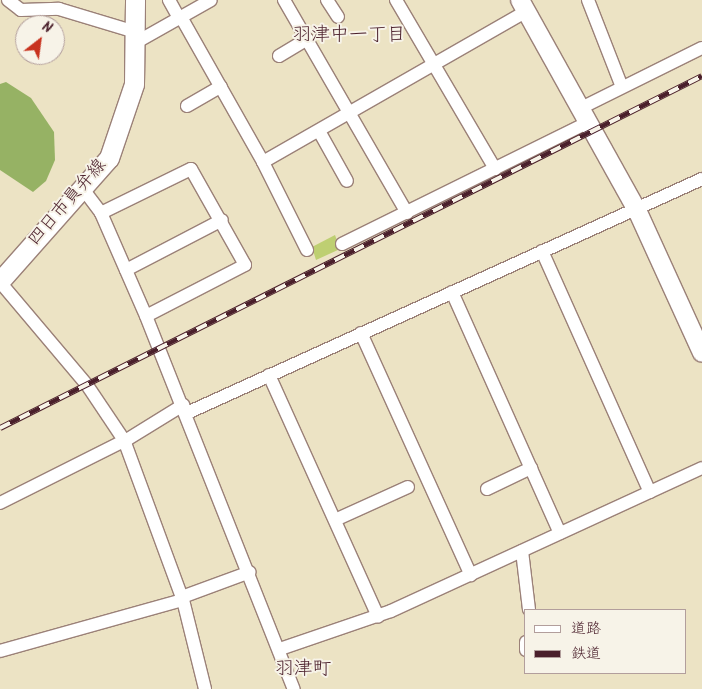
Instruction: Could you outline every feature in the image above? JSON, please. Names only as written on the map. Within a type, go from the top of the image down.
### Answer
[{"type":"main road","name":"四日市員弁線","points":[[0,282],[109,158],[128,111],[135,38],[135,0]]},
{"type":"street","points":[[8,0],[21,10],[59,9],[135,38],[211,0]]},
{"type":"street","points":[[169,0],[221,86],[263,162],[307,250]]},
{"type":"street","points":[[284,0],[407,213]]},
{"type":"street","points":[[327,0],[338,18]]},
{"type":"street","points":[[396,0],[495,169]]},
{"type":"street","points":[[588,0],[622,88]]},
{"type":"street","points":[[263,162],[349,115],[434,65],[524,5],[636,208],[702,353]]},
{"type":"street","points":[[279,56],[306,39]]},
{"type":"street","points":[[342,244],[495,169],[585,115],[622,88],[702,48]]},
{"type":"street","points":[[187,106],[221,86]]},
{"type":"street","points":[[319,131],[348,181]]},
{"type":"street","points":[[100,213],[191,169],[222,220],[245,265],[146,316]]},
{"type":"street","points":[[0,503],[185,409],[269,375],[702,179]]},
{"type":"street","points":[[82,189],[100,213],[146,316],[250,572],[294,689]]},
{"type":"street","points":[[126,270],[222,220]]},
{"type":"street","points":[[542,251],[650,492]]},
{"type":"street","points":[[0,282],[87,385],[124,440],[183,598],[205,689]]},
{"type":"street","points":[[452,292],[560,533]]},
{"type":"street","points":[[361,333],[471,575]]},
{"type":"street","points":[[269,375],[378,616]]},
{"type":"street","points":[[487,488],[531,468]]},
{"type":"street","points":[[280,649],[378,616],[702,468]]},
{"type":"street","points":[[335,520],[408,488]]},
{"type":"street","points":[[522,551],[529,609]]},
{"type":"street","points":[[0,651],[183,598],[250,572]]},
{"type":"green space","points":[[6,82],[31,98],[54,132],[55,160],[46,181],[33,192],[0,170],[0,84]]},
{"type":"green space","points":[[335,235],[340,249],[316,260],[312,247]]},
{"type":"railway","points":[[0,428],[702,76]]},
{"type":"district","name":"羽津中一丁目","points":[[349,36]]},
{"type":"district","name":"羽津町","points":[[303,670]]}]
